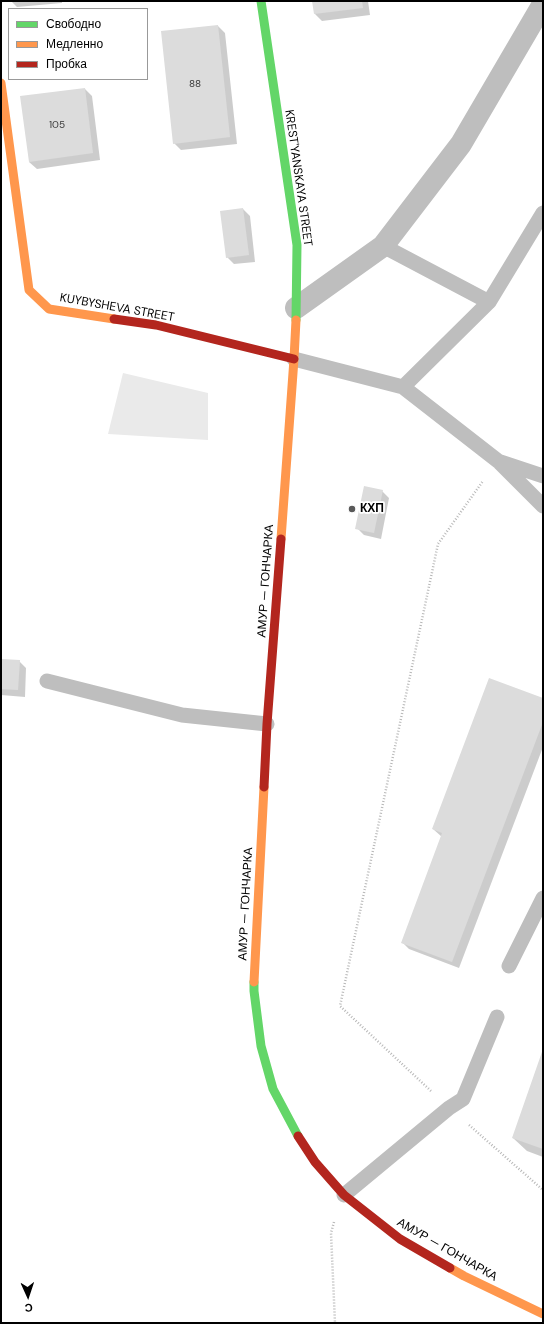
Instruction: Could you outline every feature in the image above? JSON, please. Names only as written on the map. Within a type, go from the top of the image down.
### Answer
[{"type":"street","name":"KREST'YANSKAYA STREET","points":[[261,1],[297,245],[294,359]]},
{"type":"street","points":[[296,308],[383,246],[461,144],[543,4]]},
{"type":"street","name":"KUYBYSHEVA STREET","points":[[1,83],[29,290],[49,309],[156,325],[294,359]]},
{"type":"street","name":"АМУР — ГОНЧАРКА","points":[[294,359],[267,724],[254,991],[261,1046],[273,1089],[293,1129],[315,1162],[344,1195],[400,1239],[464,1276],[543,1314]]},
{"type":"lane","points":[[403,387],[489,302],[543,213]]},
{"type":"lane","points":[[383,246],[489,302]]},
{"type":"lane","points":[[294,359],[403,387],[498,461],[543,506]]},
{"type":"lane","points":[[498,461],[543,476]]},
{"type":"lane","points":[[47,681],[182,715],[267,724]]},
{"type":"lane","points":[[509,966],[543,898]]},
{"type":"lane","points":[[344,1195],[449,1108],[463,1099],[497,1017]]},
{"type":"path","points":[[498,461],[438,544],[340,1006],[449,1108],[543,1190]]},
{"type":"path","points":[[335,1323],[330,1233],[344,1195]]},
{"type":"shaded area","points":[[123,373],[208,393],[208,440],[108,434]]},
{"type":"building","points":[[312,1],[362,1],[363,8],[314,14]]},
{"type":"building","points":[[218,25],[230,137],[173,144],[161,31]]},
{"type":"building","points":[[85,88],[93,153],[29,162],[20,96]]},
{"type":"building","points":[[243,208],[249,255],[226,258],[220,211]]},
{"type":"building","points":[[364,486],[383,490],[374,533],[355,529]]},
{"type":"building","points":[[1,659],[20,660],[18,690],[1,689]]},
{"type":"building","points":[[489,678],[543,698],[543,722],[452,962],[401,943],[442,833],[432,829]]},
{"type":"building","points":[[543,1049],[543,1149],[512,1138]]},
{"type":"traffic: fast","points":[[261,1],[297,245],[296,320]]},
{"type":"traffic: fast","points":[[254,982],[261,1046],[273,1089],[298,1136]]},
{"type":"traffic: slow","points":[[1,83],[29,290],[49,309],[114,319]]},
{"type":"traffic: slow","points":[[281,539],[296,320]]},
{"type":"traffic: slow","points":[[254,982],[264,787]]},
{"type":"traffic: slow","points":[[450,1268],[543,1314]]},
{"type":"traffic: jam","points":[[114,319],[156,325],[294,359]]},
{"type":"traffic: jam","points":[[264,787],[267,724],[281,539]]},
{"type":"traffic: jam","points":[[298,1136],[315,1162],[344,1195],[400,1239],[450,1268]]},
{"type":"place","name":"КХП","points":[[352,509]]}]
